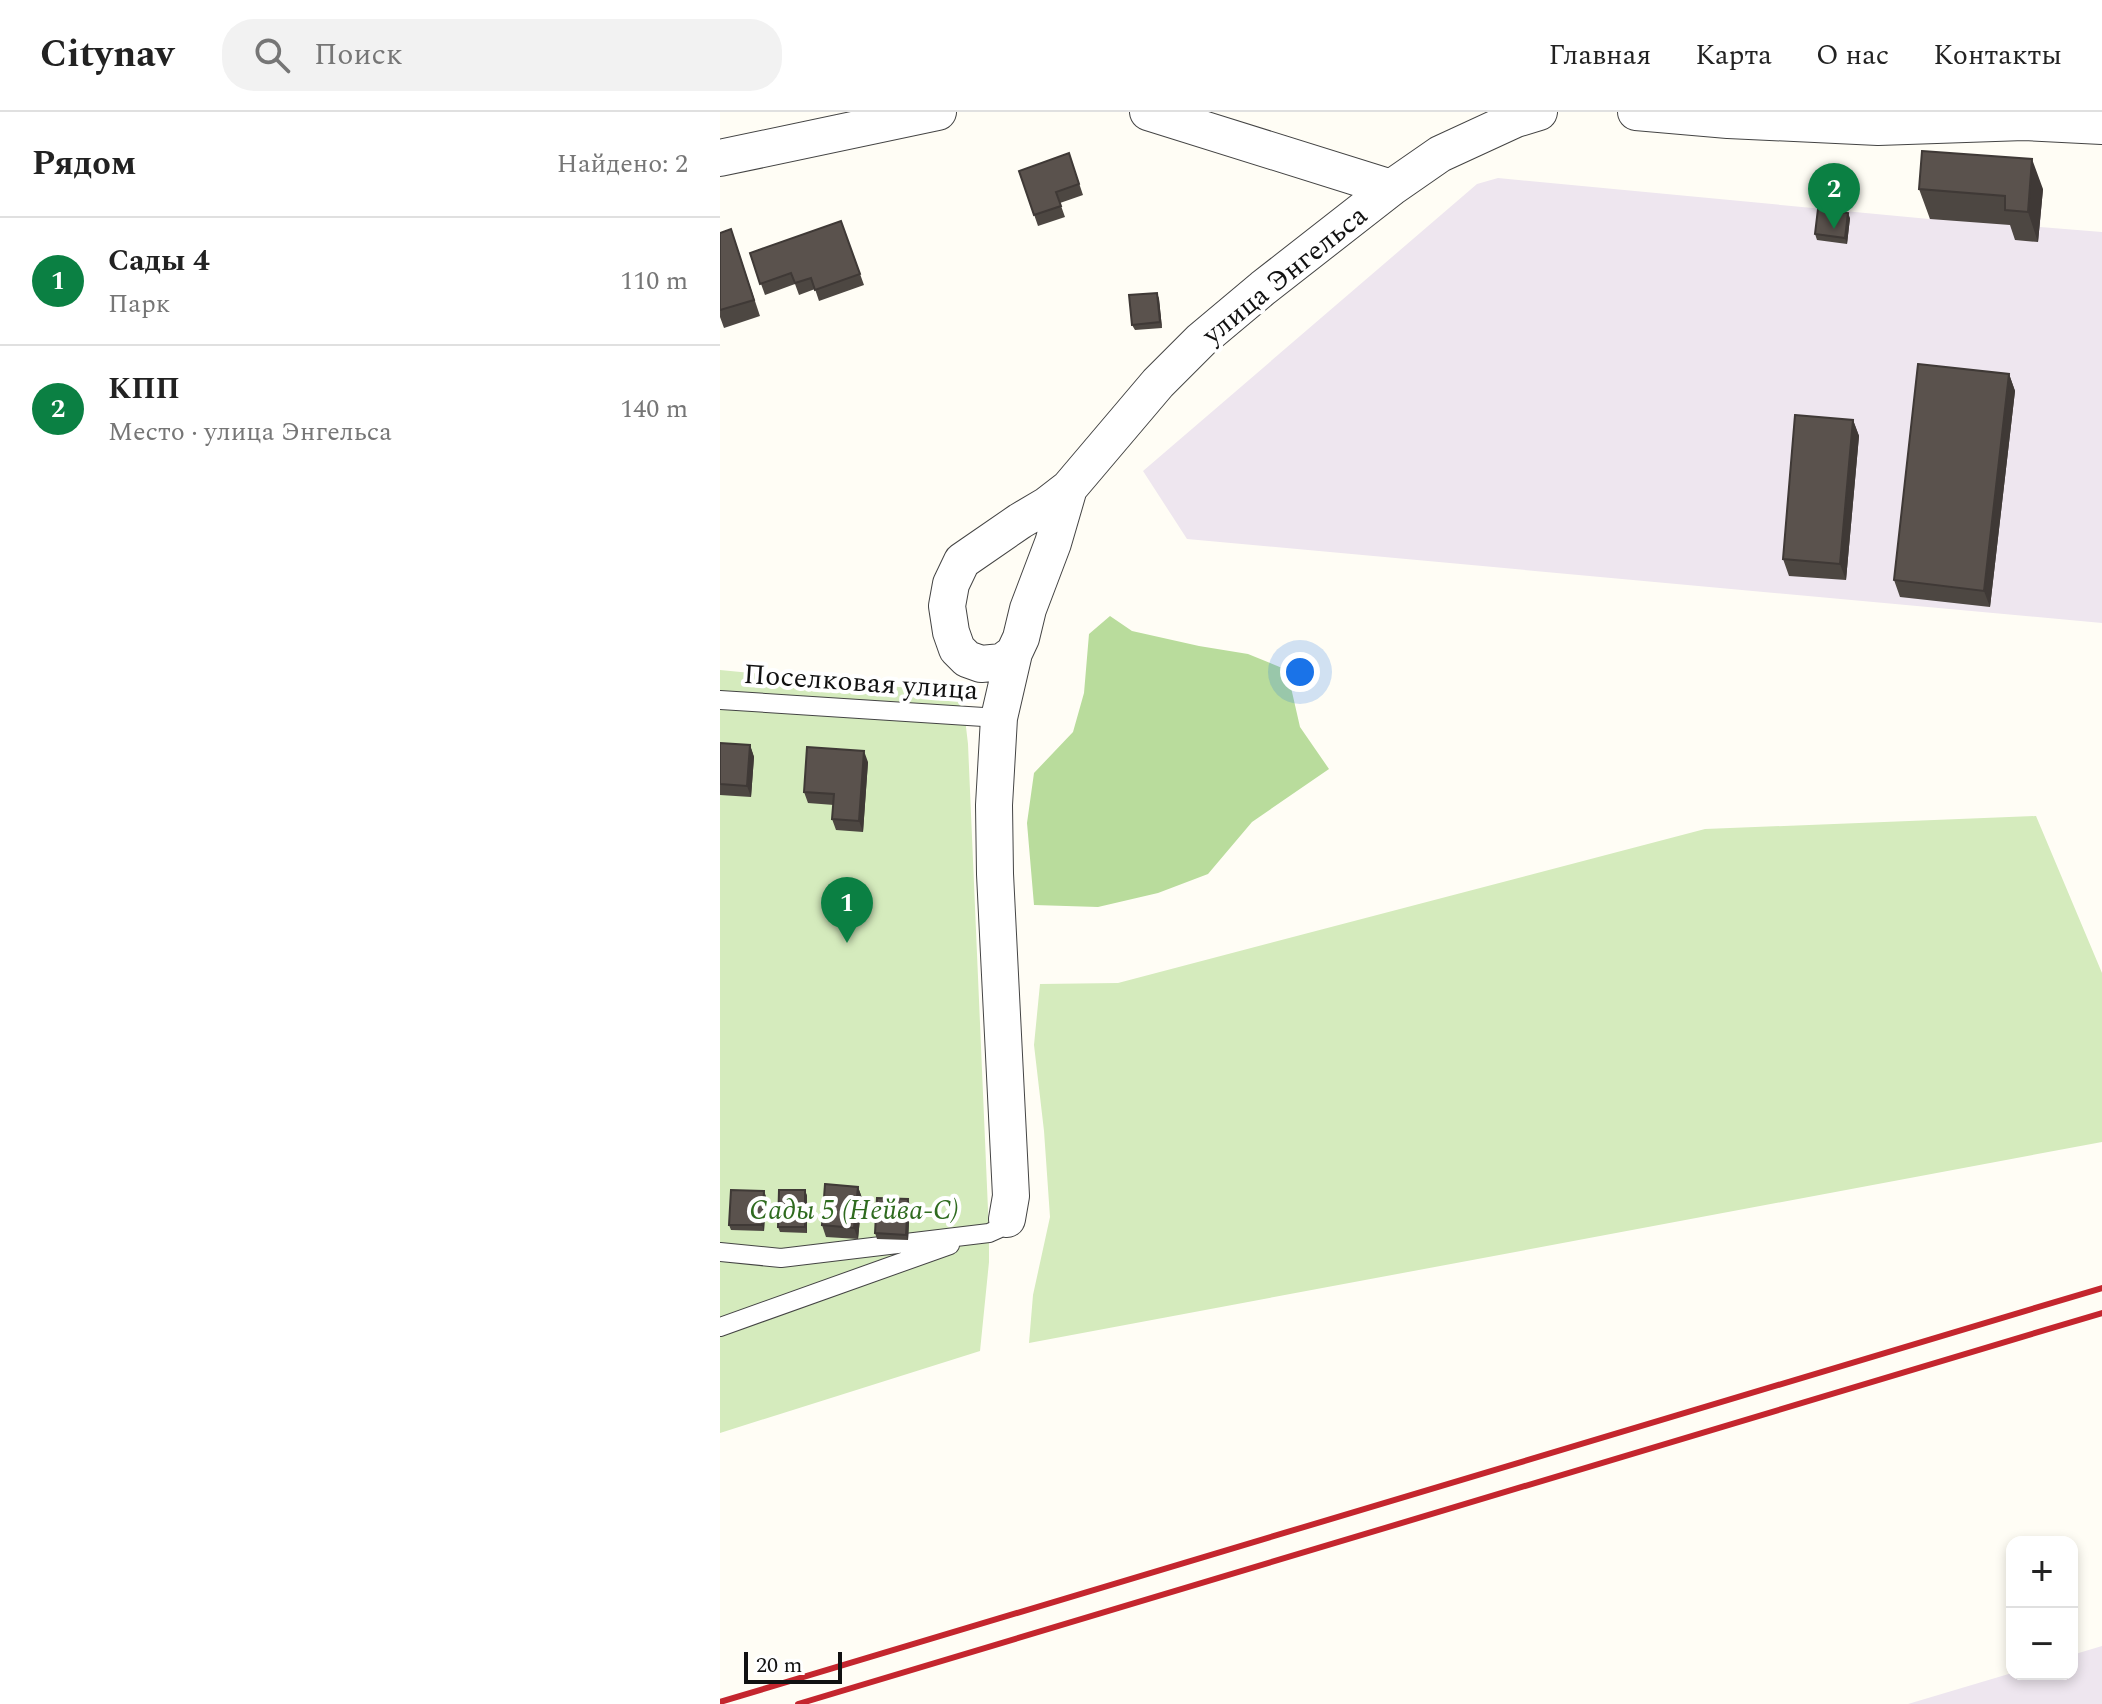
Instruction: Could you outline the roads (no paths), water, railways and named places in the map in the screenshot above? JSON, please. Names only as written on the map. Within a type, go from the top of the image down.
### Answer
[{"type":"street","points":[[720,158],[938,112]]},
{"type":"street","points":[[1148,112],[1391,188]]},
{"type":"street","name":"улица Энгельса","points":[[1069,488],[1014,653],[1002,662],[981,664],[967,659],[957,649],[947,606],[951,584],[962,561],[1069,488],[1158,383],[1201,340],[1391,188],[1440,154],[1516,119],[1539,112]]},
{"type":"street","points":[[1636,112],[1878,127],[2024,122],[2102,126]]},
{"type":"street","points":[[995,1226],[1011,1196],[995,874],[995,777],[999,718],[1014,653]]},
{"type":"lane","name":"Поселковая улица","points":[[720,700],[999,718]]},
{"type":"lane","points":[[720,1252],[781,1258],[995,1226]]},
{"type":"lane","points":[[720,1327],[995,1226]]},
{"type":"railway","points":[[720,1702],[2102,1288]]},
{"type":"railway","points":[[798,1704],[2102,1313]]},
{"type":"place","name":"КПП","points":[[1834,229]]},
{"type":"place","name":"Сады 4","points":[[847,943]]},
{"type":"park label","name":"Сады 5 (Нейва-С)","points":[[854,1209]]}]
